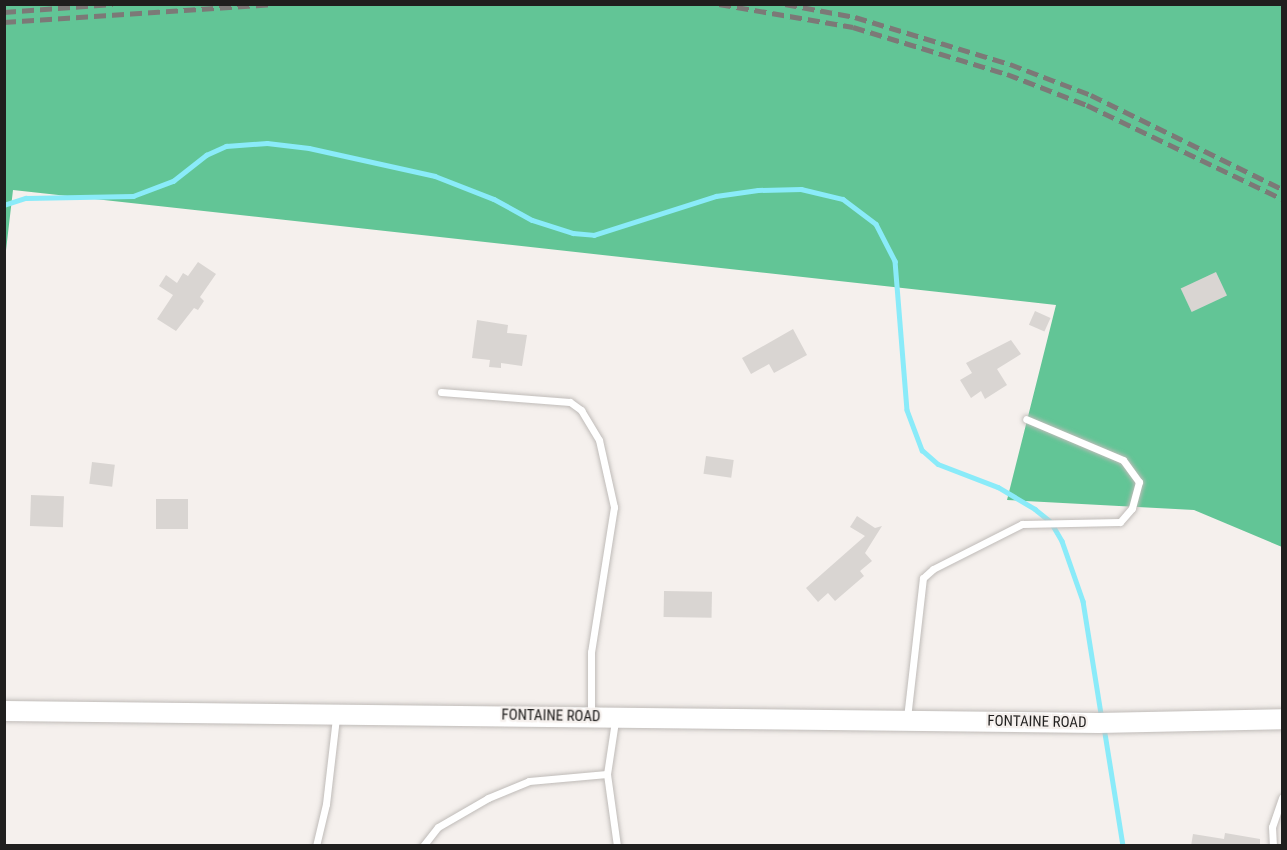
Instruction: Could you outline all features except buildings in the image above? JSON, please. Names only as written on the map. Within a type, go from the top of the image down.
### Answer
[{"type":"main road","name":"FONTAINE ROAD","points":[[4,711],[1098,723],[1282,719]]},
{"type":"lane","points":[[441,392],[570,402],[580,410],[599,440],[614,507],[591,652],[591,717]]},
{"type":"lane","points":[[907,720],[923,578],[933,569],[1022,524],[1120,522],[1132,508],[1139,482],[1123,460],[1026,419]]},
{"type":"lane","points":[[316,846],[326,804],[336,714]]},
{"type":"lane","points":[[616,717],[607,774],[617,846]]},
{"type":"lane","points":[[423,846],[438,827],[488,798],[529,781],[607,774]]},
{"type":"lane","points":[[1274,846],[1272,827],[1282,798]]},
{"type":"green space","points":[[5,5],[1282,5],[1282,547],[1194,510],[1007,500],[1056,305],[13,190],[5,259]]},
{"type":"waterway","points":[[4,205],[26,198],[133,196],[173,181],[206,155],[226,146],[267,143],[309,148],[435,176],[494,199],[532,220],[573,233],[594,235],[716,196],[758,190],[801,189],[843,199],[876,224],[895,261],[907,410],[922,450],[938,464],[998,487],[1035,509],[1051,522],[1062,541],[1083,601],[1102,719]]},
{"type":"waterway","points":[[1104,727],[1123,846]]},
{"type":"railway","points":[[4,12],[113,4]]},
{"type":"railway","points":[[4,22],[273,4]]},
{"type":"railway","points":[[719,4],[853,27],[1007,74],[1087,105],[1282,199]]},
{"type":"railway","points":[[785,4],[855,17],[1010,64],[1091,95],[1282,189]]}]
